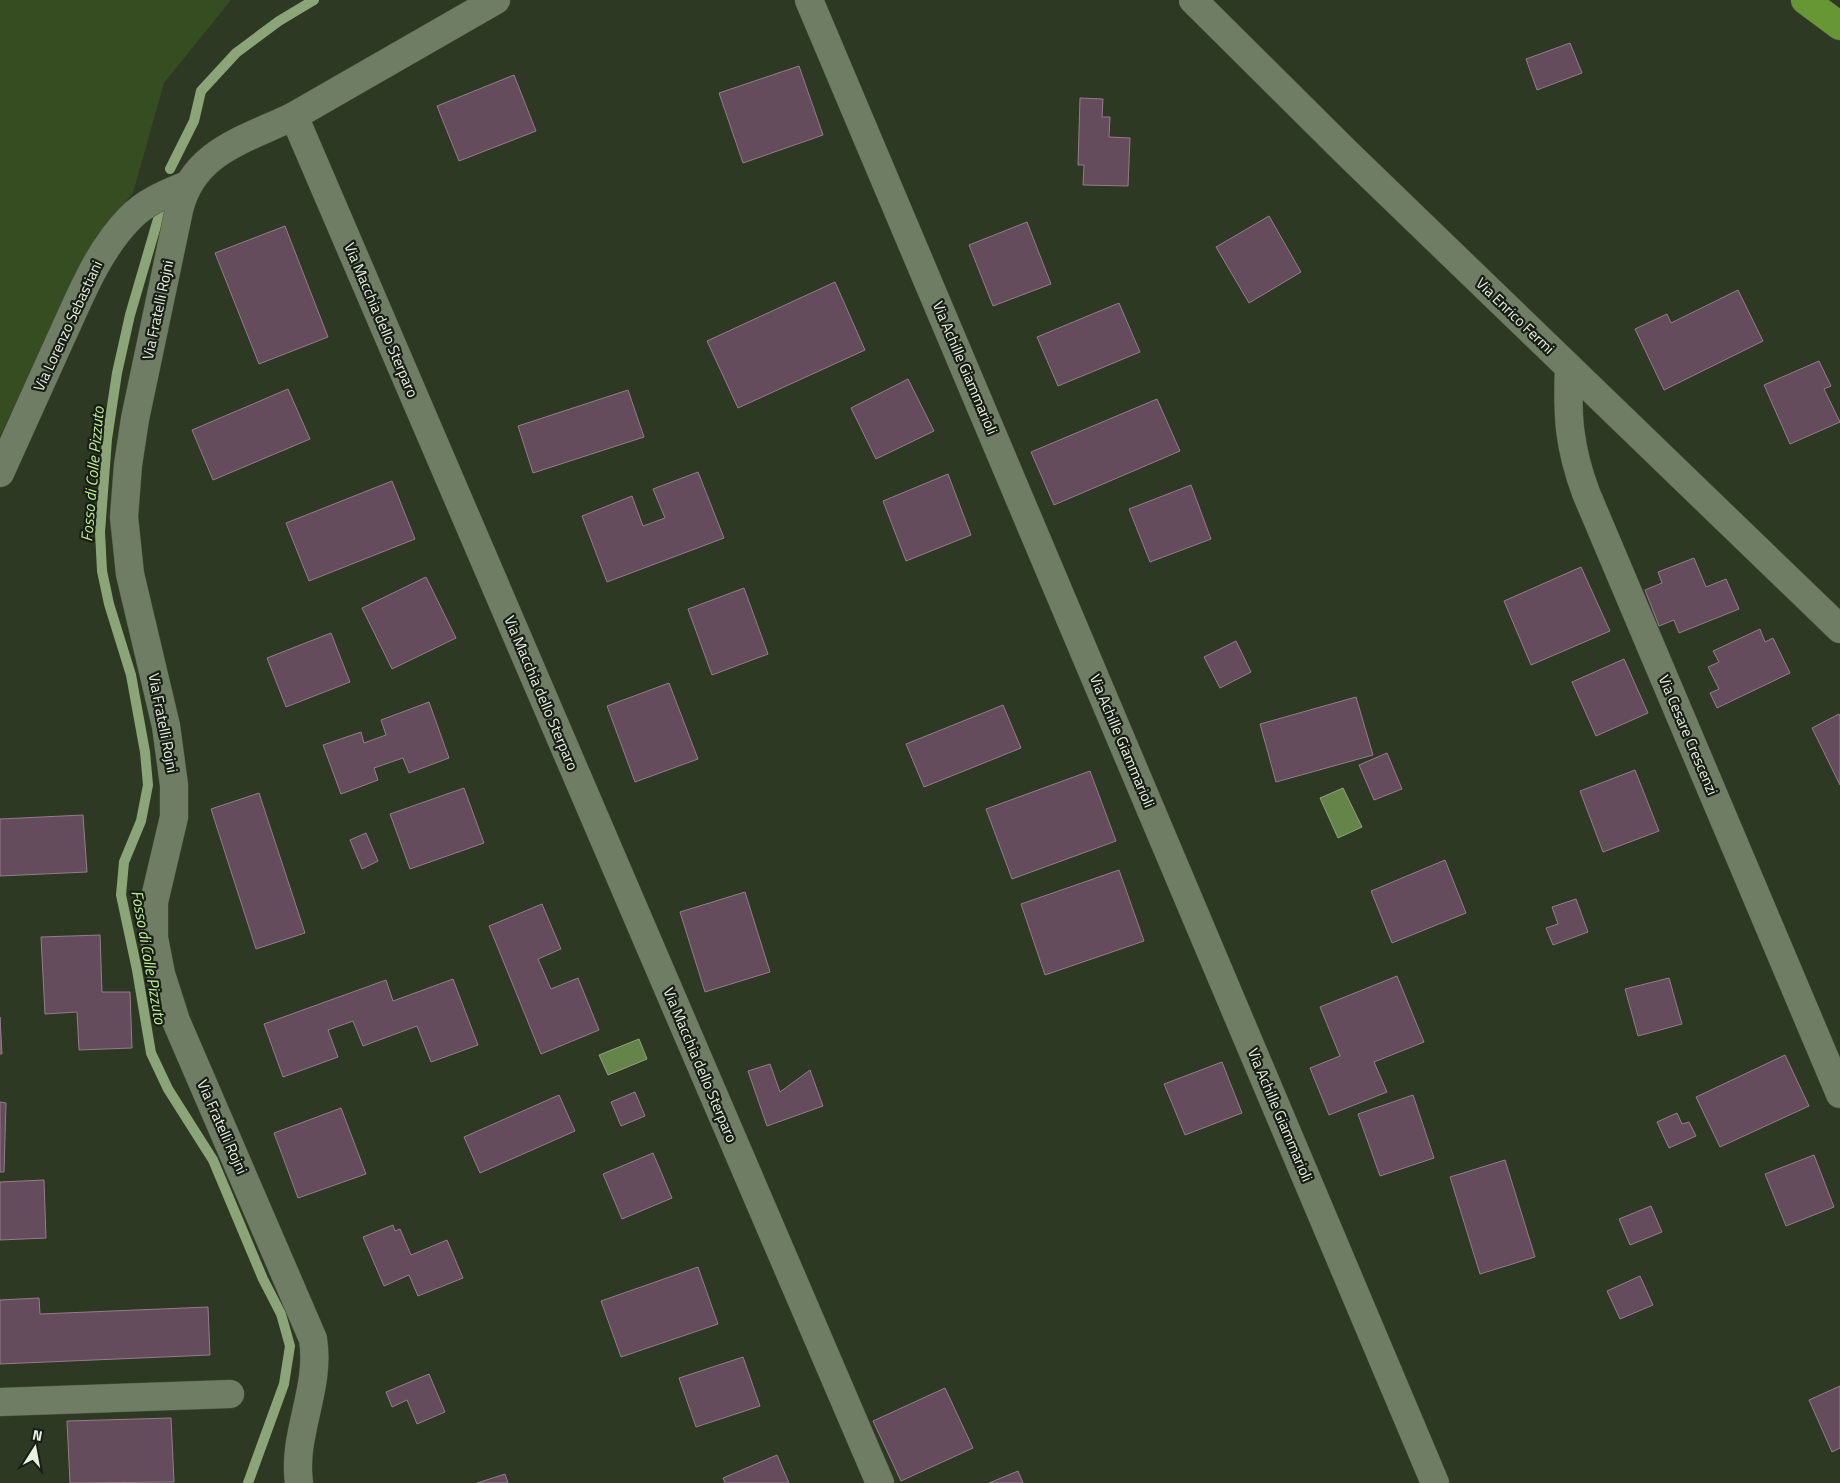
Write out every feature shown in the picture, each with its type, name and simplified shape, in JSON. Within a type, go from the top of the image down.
[{"type":"highway","points":[[1805,0],[1840,26]]},
{"type":"street","points":[[294,116],[496,0]]},
{"type":"street","name":"Via Achille Giammarioli","points":[[809,0],[1436,1483]]},
{"type":"street","name":"Via Enrico Fermi","points":[[1193,0],[1348,154],[1840,628]]},
{"type":"street","name":"Via Fratelli Rojni","points":[[294,116],[213,157],[198,169],[187,185],[135,419],[128,465],[124,517],[130,574],[166,726],[174,785],[174,817],[155,896],[153,926],[161,974],[176,1021],[313,1339],[314,1378],[298,1448],[299,1483]]},
{"type":"street","name":"Via Macchia dello Sterparo","points":[[294,116],[880,1483]]},
{"type":"street","name":"Via Lorenzo Sebastiani","points":[[0,472],[84,288],[109,244],[139,210],[151,201],[187,185]]},
{"type":"street","name":"Via Cesare Crescenzi","points":[[1569,368],[1569,432],[1575,461],[1586,493],[1840,1094]]},
{"type":"street","points":[[0,1402],[230,1394]]},
{"type":"shaded area","points":[[0,0],[231,0],[164,83],[133,193],[98,234],[0,436]]},
{"type":"shaded area","points":[[1343,788],[1362,827],[1338,838],[1320,798]]},
{"type":"shaded area","points":[[639,1039],[647,1059],[608,1075],[599,1055]]},
{"type":"building","points":[[1570,43],[1582,73],[1537,90],[1526,59]]},
{"type":"building","points":[[799,66],[823,135],[743,163],[719,93]]},
{"type":"building","points":[[514,75],[536,131],[459,161],[437,106]]},
{"type":"building","points":[[1080,98],[1103,99],[1102,117],[1110,117],[1109,137],[1130,138],[1128,186],[1083,185],[1084,165],[1078,165]]},
{"type":"building","points":[[1269,216],[1301,272],[1249,303],[1216,247]]},
{"type":"building","points":[[1027,222],[1051,284],[993,306],[969,245]]},
{"type":"building","points":[[285,226],[328,337],[259,364],[215,253]]},
{"type":"building","points":[[835,282],[865,350],[738,408],[707,341]]},
{"type":"building","points":[[1738,290],[1763,341],[1664,390],[1635,329],[1667,314],[1671,323]]},
{"type":"building","points":[[1119,303],[1140,352],[1058,386],[1037,337]]},
{"type":"building","points":[[1819,361],[1831,386],[1824,389],[1840,422],[1790,444],[1764,385]]},
{"type":"building","points":[[908,379],[934,431],[876,459],[851,408]]},
{"type":"building","points":[[288,389],[310,439],[213,480],[192,430]]},
{"type":"building","points":[[628,390],[644,437],[533,473],[518,426]]},
{"type":"building","points":[[1157,399],[1180,451],[1054,505],[1031,452]]},
{"type":"building","points":[[698,472],[724,538],[607,582],[582,516],[632,496],[643,526],[665,518],[653,489]]},
{"type":"building","points":[[948,474],[971,535],[906,561],[883,501]]},
{"type":"building","points":[[392,481],[415,539],[309,581],[286,523]]},
{"type":"building","points":[[1191,485],[1211,539],[1150,562],[1129,509]]},
{"type":"building","points":[[1694,558],[1706,587],[1726,579],[1739,609],[1679,633],[1674,620],[1659,626],[1645,590],[1662,583],[1658,572]]},
{"type":"building","points":[[1581,567],[1610,631],[1531,665],[1504,601]]},
{"type":"building","points":[[426,577],[456,638],[392,669],[362,608]]},
{"type":"building","points":[[744,588],[768,654],[712,675],[688,609]]},
{"type":"building","points":[[1760,629],[1765,642],[1773,638],[1790,673],[1717,708],[1710,693],[1719,689],[1708,667],[1719,662],[1713,651]]},
{"type":"building","points":[[331,633],[350,682],[286,707],[267,658]]},
{"type":"building","points":[[1236,641],[1251,672],[1220,688],[1204,657]]},
{"type":"building","points":[[1624,659],[1648,713],[1596,736],[1572,682]]},
{"type":"building","points":[[669,683],[698,759],[635,782],[607,706]]},
{"type":"building","points":[[1356,697],[1373,755],[1276,782],[1260,724]]},
{"type":"building","points":[[429,702],[449,758],[409,773],[403,758],[374,768],[378,780],[341,794],[323,745],[361,732],[364,743],[386,735],[381,720]]},
{"type":"building","points":[[1003,705],[1021,748],[924,787],[906,744]]},
{"type":"building","points":[[1839,714],[1840,717],[1840,785],[1812,728]]},
{"type":"building","points":[[1387,753],[1402,789],[1374,800],[1359,765]]},
{"type":"building","points":[[1635,770],[1659,831],[1603,852],[1580,791]]},
{"type":"building","points":[[1090,771],[1116,841],[1012,879],[986,809]]},
{"type":"building","points":[[464,788],[484,843],[410,869],[390,814]]},
{"type":"building","points":[[259,793],[305,933],[256,949],[211,809]]},
{"type":"building","points":[[83,815],[87,872],[0,876],[0,819]]},
{"type":"building","points":[[366,833],[378,861],[362,869],[350,840]]},
{"type":"building","points":[[1445,860],[1466,913],[1392,943],[1371,891]]},
{"type":"building","points":[[1119,870],[1144,941],[1045,975],[1021,904]]},
{"type":"building","points":[[745,892],[770,972],[705,992],[680,912]]},
{"type":"building","points":[[1576,899],[1588,932],[1553,945],[1546,928],[1558,924],[1552,907]]},
{"type":"building","points":[[542,904],[561,949],[538,959],[551,989],[578,978],[599,1030],[541,1054],[489,926]]},
{"type":"building","points":[[100,935],[102,992],[130,992],[132,1048],[79,1050],[77,1012],[45,1014],[41,937]]},
{"type":"building","points":[[1397,976],[1424,1042],[1374,1062],[1387,1092],[1329,1115],[1310,1068],[1340,1056],[1320,1007]]},
{"type":"building","points":[[1669,978],[1682,1024],[1638,1036],[1625,989]]},
{"type":"building","points":[[453,979],[478,1045],[431,1062],[417,1026],[363,1046],[353,1021],[328,1030],[338,1057],[283,1077],[264,1024],[386,980],[393,1001]]},
{"type":"building","points":[[0,1017],[2,1054],[0,1054]]},
{"type":"building","points":[[1785,1055],[1809,1106],[1720,1147],[1696,1097]]},
{"type":"building","points":[[1222,1062],[1242,1113],[1185,1135],[1164,1084]]},
{"type":"building","points":[[770,1064],[780,1092],[810,1070],[823,1106],[767,1126],[748,1071]]},
{"type":"building","points":[[635,1092],[645,1116],[621,1126],[611,1102]]},
{"type":"building","points":[[559,1095],[575,1131],[480,1173],[464,1137]]},
{"type":"building","points":[[1413,1095],[1434,1158],[1380,1176],[1358,1114]]},
{"type":"building","points":[[0,1102],[6,1103],[4,1172],[0,1172]]},
{"type":"building","points":[[341,1108],[366,1174],[298,1198],[274,1133]]},
{"type":"building","points":[[1677,1113],[1682,1124],[1689,1122],[1696,1136],[1669,1148],[1657,1122]]},
{"type":"building","points":[[653,1153],[672,1198],[622,1219],[603,1174]]},
{"type":"building","points":[[1814,1155],[1834,1207],[1786,1226],[1765,1174]]},
{"type":"building","points":[[1505,1160],[1535,1257],[1480,1274],[1450,1177]]},
{"type":"building","points":[[44,1180],[46,1238],[0,1240],[0,1182]]},
{"type":"building","points":[[1651,1206],[1662,1232],[1630,1245],[1619,1219]]},
{"type":"building","points":[[393,1225],[395,1231],[400,1229],[411,1255],[447,1240],[463,1278],[418,1296],[409,1275],[384,1286],[363,1237]]},
{"type":"building","points":[[698,1267],[718,1324],[621,1357],[601,1301]]},
{"type":"building","points":[[1640,1276],[1653,1305],[1620,1319],[1607,1291]]},
{"type":"building","points":[[39,1298],[40,1314],[208,1307],[210,1355],[0,1364],[0,1300]]},
{"type":"building","points":[[743,1357],[760,1406],[696,1427],[679,1378]]},
{"type":"building","points":[[429,1374],[445,1412],[417,1424],[407,1400],[392,1407],[386,1392]]},
{"type":"building","points":[[1840,1386],[1840,1448],[1832,1452],[1809,1400]]},
{"type":"building","points":[[945,1388],[973,1448],[901,1481],[873,1421]]},
{"type":"building","points":[[171,1418],[174,1482],[70,1483],[67,1421]]},
{"type":"building","points":[[777,1455],[789,1483],[725,1483],[723,1478]]},
{"type":"building","points":[[1018,1471],[1023,1483],[989,1483]]},
{"type":"building","points":[[505,1474],[508,1483],[477,1483]]},
{"type":"waterway","name":"Fosso di Colle Pizzuto","points":[[170,169],[194,121],[201,91],[236,53],[279,21],[314,0]]},
{"type":"waterway","name":"Fosso di Colle Pizzuto","points":[[163,202],[130,315],[117,373],[107,439],[100,532],[102,571],[109,604],[131,675],[145,752],[148,785],[141,821],[124,862],[121,895],[137,970],[151,1053],[168,1089],[213,1160],[263,1279],[281,1314],[290,1346],[284,1384],[248,1483]]}]
